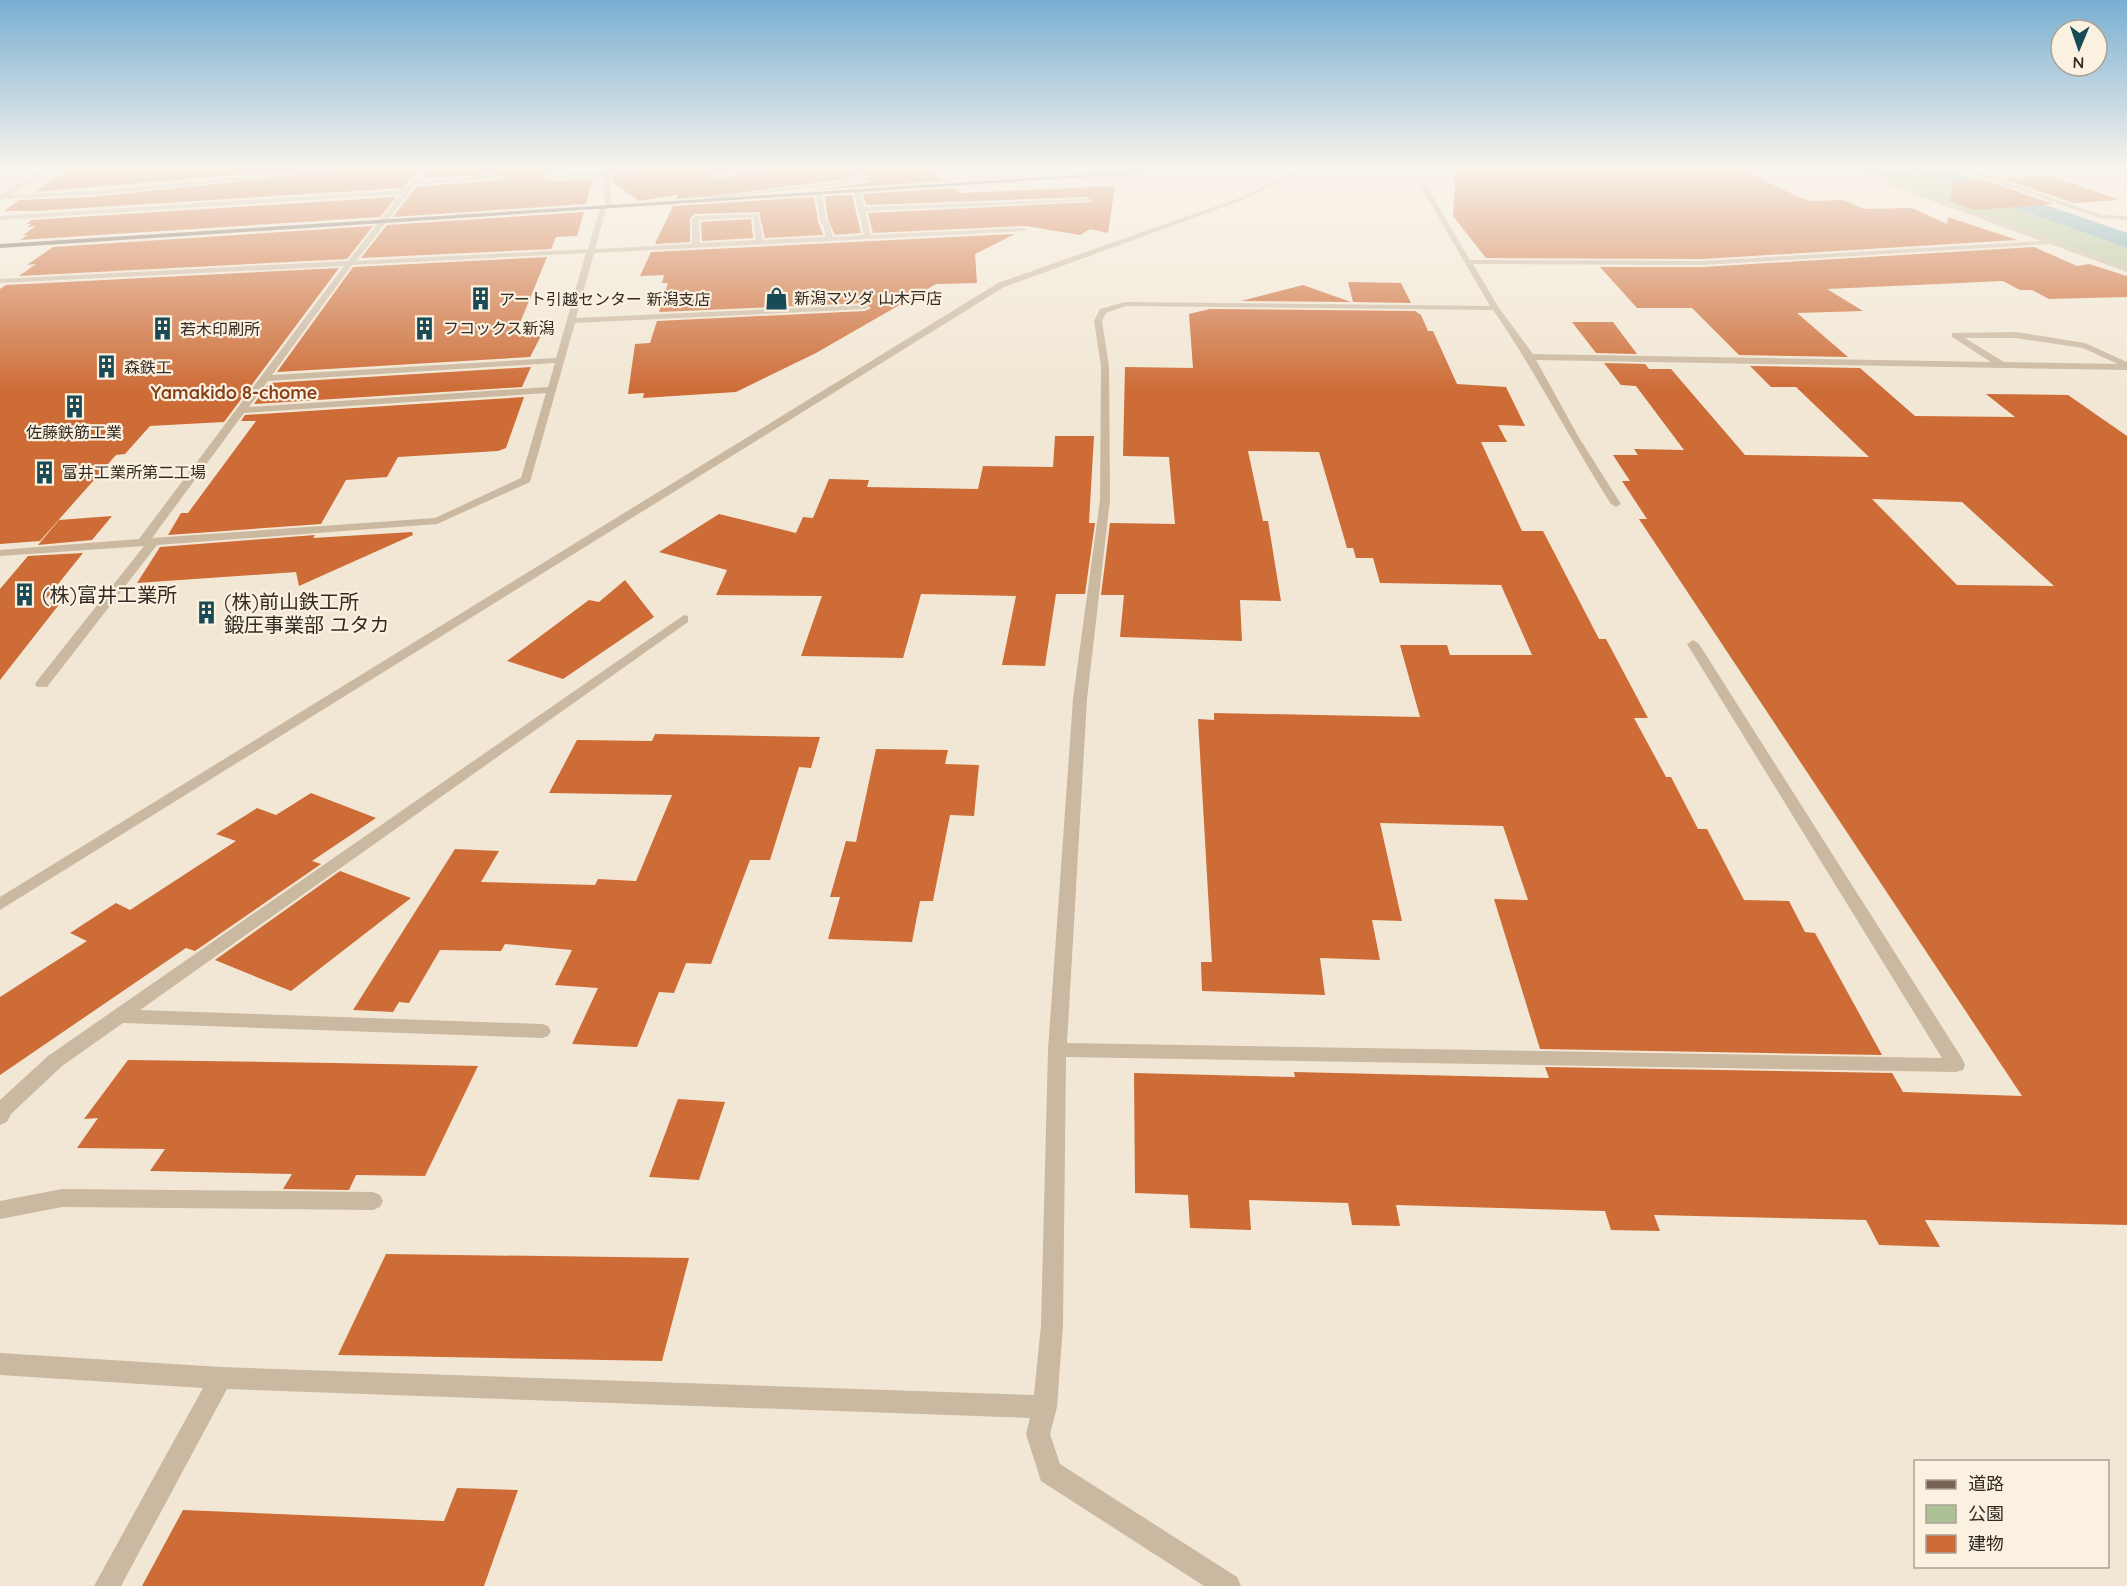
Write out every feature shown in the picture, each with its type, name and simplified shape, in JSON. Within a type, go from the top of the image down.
[{"type":"main road","points":[[0,246],[64,242]]},
{"type":"street","points":[[42,684],[149,541],[241,410],[367,242]]},
{"type":"street","points":[[0,553],[437,521],[526,480],[593,242]]},
{"type":"street","points":[[0,281],[760,242]]},
{"type":"street","points":[[0,904],[1001,285],[1121,242]]},
{"type":"street","points":[[1456,242],[1496,308],[1530,357],[1573,436],[1616,504]]},
{"type":"street","points":[[1467,262],[1703,263],[2048,243],[2127,270]]},
{"type":"street","points":[[1228,1586],[1050,1472],[1038,1434],[1045,1407],[1052,1325],[1057,1050],[1080,699],[1105,500],[1105,366],[1098,321],[1103,310],[1125,304],[1496,308]]},
{"type":"street","points":[[570,321],[864,307]]},
{"type":"street","points":[[2002,365],[1955,335],[2016,335],[2085,346],[2127,366]]},
{"type":"street","points":[[1530,357],[2127,366]]},
{"type":"street","points":[[266,378],[559,360]]},
{"type":"street","points":[[241,410],[551,390]]},
{"type":"street","points":[[0,1117],[2,1110],[55,1061],[684,619]]},
{"type":"street","points":[[1057,1050],[1956,1065],[1693,644]]},
{"type":"street","points":[[119,1016],[542,1031]]},
{"type":"street","points":[[0,1209],[62,1198],[373,1201]]},
{"type":"street","points":[[0,1364],[221,1378],[1045,1407]]},
{"type":"street","points":[[107,1586],[221,1378]]},
{"type":"green space","points":[[2053,242],[2110,242],[2127,248],[2127,267]]},
{"type":"water","points":[[2110,242],[2127,242],[2127,248]]},
{"type":"building","points":[[129,242],[360,242],[347,259],[19,276],[36,264],[27,265],[53,247]]},
{"type":"building","points":[[374,242],[554,242],[551,249],[361,258]]},
{"type":"building","points":[[656,242],[690,242],[655,244]]},
{"type":"building","points":[[853,242],[999,242],[975,254],[977,283],[936,284],[816,353],[736,392],[643,398],[644,393],[628,394],[635,344],[650,343],[657,321],[865,311],[871,308],[865,303],[659,312],[668,283],[662,283],[664,275],[640,276],[651,252]]},
{"type":"building","points":[[1473,242],[1984,242],[1703,259],[1486,258]]},
{"type":"building","points":[[2034,247],[2077,266],[2089,264],[2127,276],[2127,297],[2049,299],[2032,290],[2020,290],[2003,281],[1827,289],[1863,311],[1797,313],[1848,357],[1739,355],[1692,308],[1637,308],[1600,267],[1703,267]]},
{"type":"building","points":[[547,257],[515,335],[542,334],[530,357],[277,372],[353,267]]},
{"type":"building","points":[[339,268],[224,422],[150,426],[125,454],[116,455],[40,541],[0,544],[0,289],[6,285]]},
{"type":"building","points":[[1348,282],[1401,283],[1411,303],[1353,302]]},
{"type":"building","points":[[1303,285],[1351,302],[1241,301]]},
{"type":"building","points":[[1210,309],[1415,311],[1421,315],[1428,331],[1433,331],[1457,384],[1506,387],[1525,426],[1498,425],[1507,442],[1481,442],[1522,531],[1543,531],[1599,639],[1606,639],[1648,718],[1634,718],[1666,777],[1671,777],[1698,829],[1707,829],[1744,900],[1789,901],[1805,932],[1815,933],[1882,1055],[1540,1049],[1494,899],[1528,900],[1503,826],[1380,823],[1402,921],[1372,920],[1380,960],[1320,958],[1325,995],[1202,991],[1201,962],[1212,962],[1198,719],[1214,720],[1214,713],[1420,717],[1400,645],[1447,645],[1450,655],[1532,655],[1501,585],[1380,583],[1373,558],[1356,558],[1353,548],[1347,548],[1319,452],[1248,451],[1263,521],[1268,521],[1281,601],[1240,600],[1242,641],[1120,637],[1124,595],[1101,595],[1110,523],[1175,524],[1169,457],[1123,456],[1125,367],[1193,368],[1189,314]]},
{"type":"building","points":[[1572,322],[1613,322],[1637,354],[1596,353]]},
{"type":"building","points":[[1604,363],[1645,364],[1649,369],[1671,369],[1745,455],[1869,457],[1796,387],[1771,387],[1750,366],[1860,368],[1915,416],[2015,417],[1986,394],[2068,395],[2127,436],[2127,1225],[1925,1220],[1940,1247],[1879,1245],[1866,1220],[1654,1215],[1660,1231],[1611,1230],[1605,1211],[1396,1205],[1400,1226],[1352,1225],[1348,1203],[1249,1200],[1251,1230],[1190,1228],[1188,1195],[1135,1193],[1134,1073],[1295,1077],[1294,1072],[1549,1078],[1545,1067],[1892,1073],[1903,1092],[2022,1096],[1639,519],[1647,519],[1622,481],[1630,481],[1613,455],[1638,455],[1634,449],[1684,450],[1636,386],[1621,385]],"holes":[[[1872,499],[1962,502],[2054,586],[1957,585]]]},
{"type":"building","points":[[531,367],[522,387],[254,404],[269,383]]},
{"type":"building","points":[[524,397],[506,448],[498,451],[398,457],[387,477],[346,480],[321,524],[168,535],[181,513],[188,513],[256,421],[241,421],[245,415]]},
{"type":"building","points":[[1055,436],[1094,436],[1089,523],[1095,523],[1085,594],[1056,594],[1045,666],[1002,665],[1016,596],[921,594],[903,658],[801,656],[822,596],[716,595],[727,570],[659,552],[719,514],[796,533],[803,517],[813,518],[829,479],[869,480],[867,487],[978,489],[983,466],[1053,467]]},
{"type":"building","points":[[112,516],[92,540],[38,545],[59,520]]},
{"type":"building","name":"(株)前山鉄工所 鍛圧事業部 ユタカ","points":[[412,532],[413,535],[299,586],[296,572],[137,583],[160,547],[315,535],[313,538]]},
{"type":"building","points":[[83,553],[42,604],[61,602],[0,680],[0,589],[28,556]]},
{"type":"building","points":[[625,580],[654,617],[563,679],[507,661],[589,600],[599,602]]},
{"type":"building","points":[[655,734],[820,737],[811,768],[799,767],[770,860],[750,860],[711,964],[686,963],[674,993],[659,992],[637,1047],[572,1044],[598,988],[555,985],[572,950],[505,944],[501,951],[440,950],[409,1003],[399,1002],[393,1012],[353,1010],[455,849],[499,851],[481,882],[595,885],[598,879],[636,881],[672,795],[549,793],[577,740],[652,741]]},
{"type":"building","points":[[876,749],[948,750],[945,764],[979,765],[974,816],[950,815],[933,901],[920,901],[912,942],[828,939],[840,897],[830,897],[846,841],[856,842]]},
{"type":"building","points":[[311,793],[376,818],[312,861],[321,864],[195,951],[186,948],[0,1075],[0,997],[87,941],[70,933],[116,903],[130,910],[236,841],[216,834],[257,808],[276,815]]},
{"type":"building","points":[[340,871],[411,898],[291,991],[215,960]]},
{"type":"building","points":[[128,1060],[478,1066],[425,1176],[356,1175],[349,1190],[283,1189],[292,1174],[150,1171],[165,1149],[77,1148],[98,1118],[84,1119]]},
{"type":"building","points":[[678,1099],[725,1102],[699,1180],[649,1177]]},
{"type":"building","points":[[386,1254],[689,1258],[662,1361],[338,1355]]},
{"type":"building","points":[[457,1488],[518,1490],[484,1586],[142,1586],[183,1510],[444,1521]]},
{"type":"place","name":"新潟マツダ 山木戸店","points":[[776,298]]},
{"type":"place","name":"アート引越センター 新潟支店","points":[[481,299]]},
{"type":"place","name":"フコックス新潟","points":[[425,328]]},
{"type":"place","name":"若木印刷所","points":[[162,329]]},
{"type":"place","name":"森鉄工","points":[[106,367]]},
{"type":"place","name":"佐藤鉄筋工業","points":[[74,407]]},
{"type":"place","name":"富井工業所第二工場","points":[[44,472]]},
{"type":"place","name":"(株)富井工業所","points":[[24,595]]},
{"type":"place","name":"(株)前山鉄工所 鍛圧事業部 ユタカ","points":[[206,613]]},
{"type":"district","name":"Yamakido 8-chome","points":[[234,393]]}]
